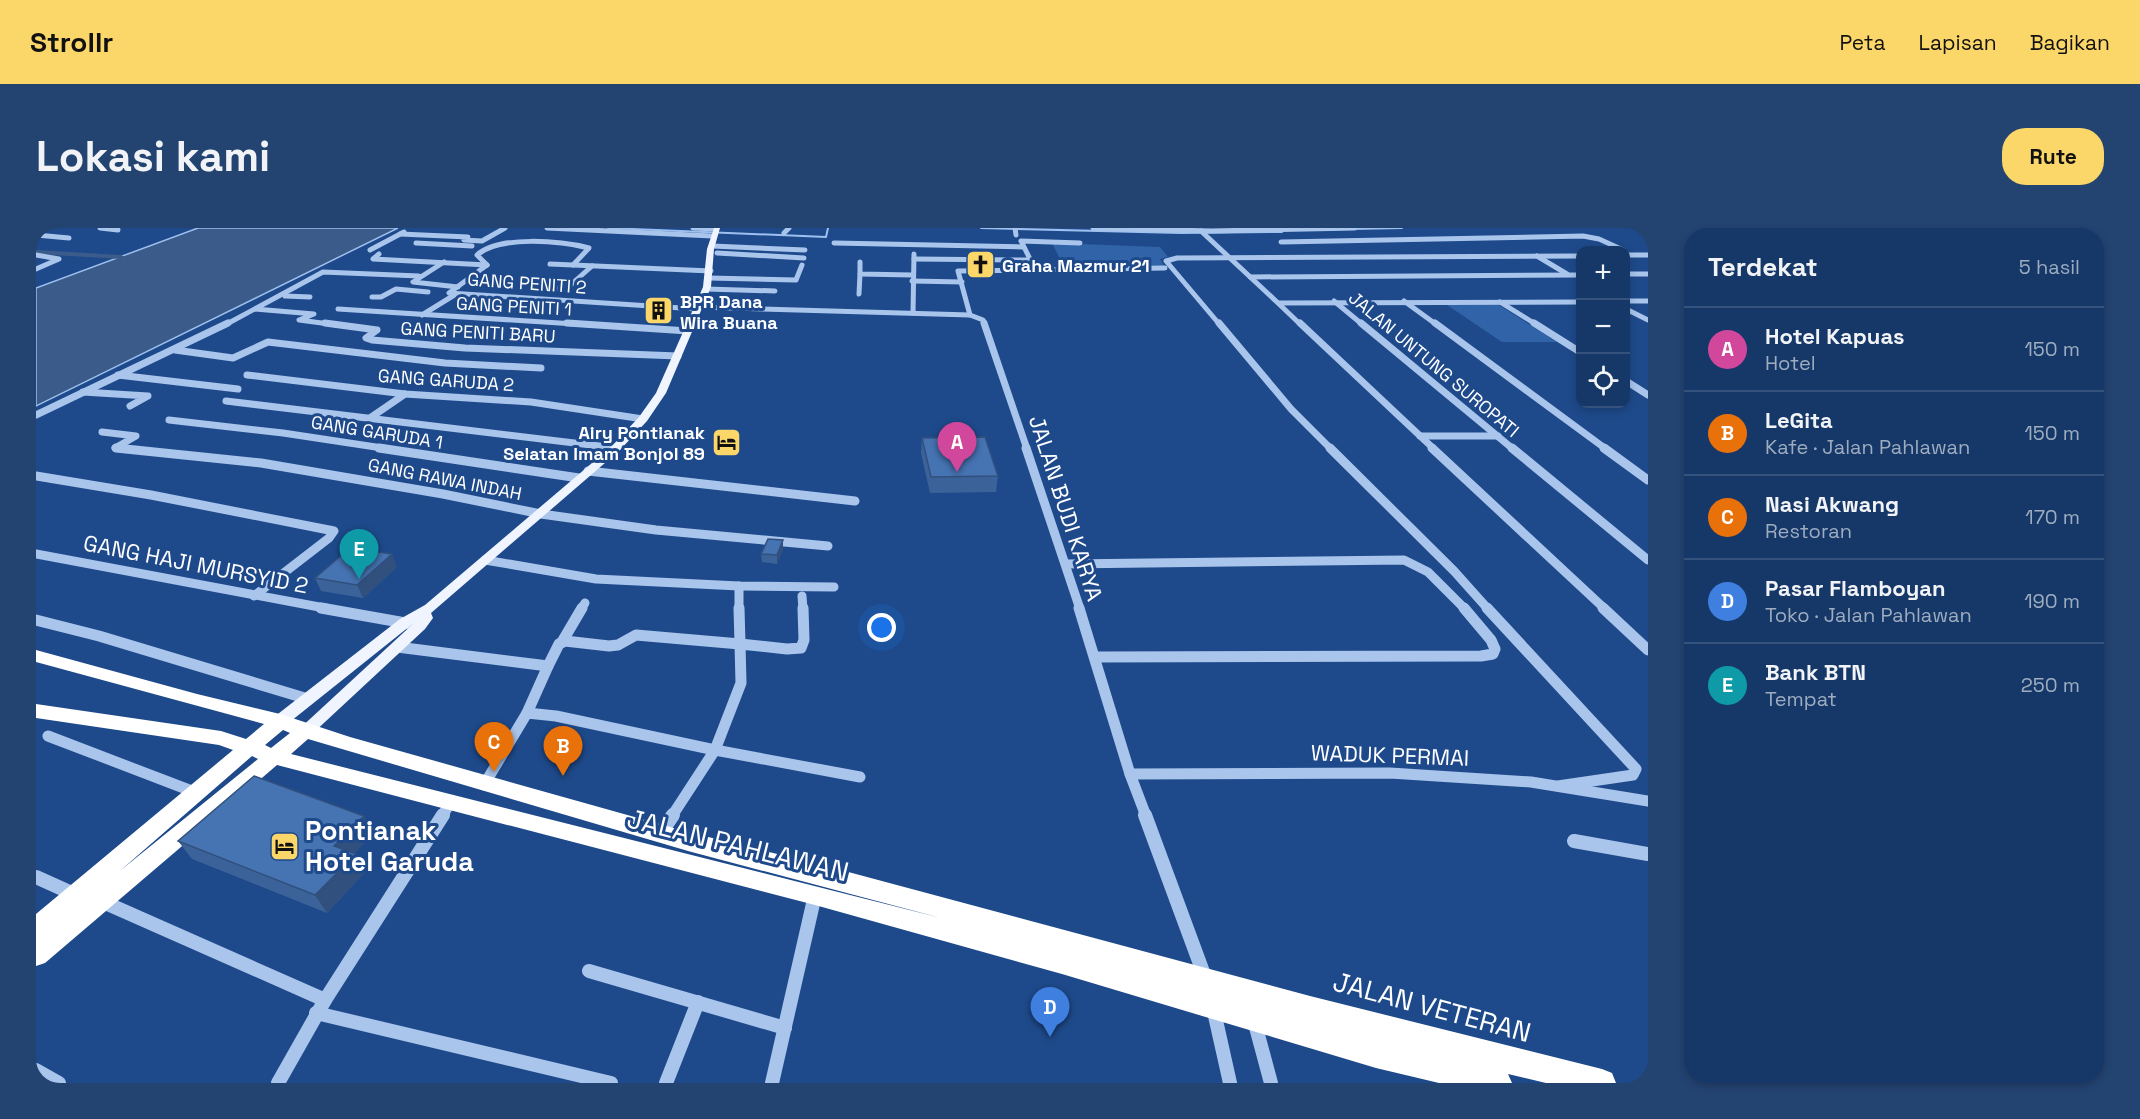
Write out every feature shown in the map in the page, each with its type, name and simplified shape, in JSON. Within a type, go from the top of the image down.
[{"type":"highway","name":"JALAN PAHLAWAN","points":[[36,656],[280,722],[484,785],[660,834],[1245,989]]},
{"type":"highway","name":"JALAN PAHLAWAN","points":[[36,711],[220,738],[274,757],[815,895],[1062,962],[1254,1020]]},
{"type":"highway","points":[[36,929],[280,722]]},
{"type":"highway","points":[[36,955],[305,731]]},
{"type":"highway","name":"JALAN VETERAN","points":[[1245,989],[1459,1048],[1602,1083]]},
{"type":"highway","points":[[1254,1020],[1376,1054],[1490,1082]]},
{"type":"main road","points":[[280,722],[416,620],[541,514],[583,474],[616,448],[643,419],[661,393],[706,289],[714,237]]},
{"type":"main road","points":[[305,731],[397,647],[416,620]]},
{"type":"street","points":[[100,228],[118,230]]},
{"type":"street","points":[[370,250],[412,228]]},
{"type":"street","points":[[400,234],[468,237],[464,240],[482,241],[505,228]]},
{"type":"street","points":[[547,228],[714,237],[805,250]]},
{"type":"street","points":[[550,264],[796,280],[803,262],[714,237],[693,228]]},
{"type":"street","points":[[784,233],[789,228]]},
{"type":"street","points":[[1093,228],[1169,229],[1203,233],[1246,229],[1353,228]]},
{"type":"street","points":[[1575,228],[1613,246]]},
{"type":"street","points":[[1203,233],[1648,650]]},
{"type":"street","points":[[36,235],[69,238]]},
{"type":"street","points":[[1298,258],[1281,242],[1514,236],[1596,238]]},
{"type":"street","points":[[914,259],[1029,260],[1020,242],[1080,243]]},
{"type":"street","points":[[416,243],[488,247]]},
{"type":"street","points":[[834,243],[1024,247]]},
{"type":"street","name":"GANG PENITI 2","points":[[454,291],[487,265],[477,256],[488,247],[520,244],[590,248],[573,265]]},
{"type":"street","points":[[913,313],[914,245]]},
{"type":"street","points":[[379,254],[373,259],[487,265]]},
{"type":"street","points":[[1630,254],[1648,255]]},
{"type":"street","points":[[36,255],[58,259],[36,269]]},
{"type":"street","points":[[460,263],[477,256]]},
{"type":"street","points":[[1536,256],[1576,279]]},
{"type":"street","points":[[1558,786],[1633,775],[1636,769],[1454,571],[1291,409],[1166,261],[1177,258],[1576,256]]},
{"type":"street","points":[[444,262],[413,282],[454,291]]},
{"type":"street","points":[[859,294],[860,262]]},
{"type":"street","points":[[555,300],[592,266]]},
{"type":"street","points":[[697,308],[970,315],[958,271],[1165,268]]},
{"type":"street","points":[[36,415],[174,350],[282,296],[323,272],[419,276]]},
{"type":"street","points":[[860,274],[962,282]]},
{"type":"street","points":[[1630,274],[1648,274]]},
{"type":"street","points":[[1250,277],[1576,275]]},
{"type":"street","points":[[543,287],[566,289]]},
{"type":"street","points":[[372,297],[381,297],[398,289],[454,291]]},
{"type":"street","points":[[706,289],[775,291]]},
{"type":"street","points":[[422,315],[454,291]]},
{"type":"street","name":"GANG PENITI 2","points":[[454,291],[555,300],[697,308]]},
{"type":"street","points":[[282,296],[310,297]]},
{"type":"street","points":[[1278,303],[1334,301]]},
{"type":"street","name":"JALAN UNTUNG SUROPATI","points":[[1334,301],[1576,302]]},
{"type":"street","name":"JALAN UNTUNG SUROPATI","points":[[1334,301],[1648,560]]},
{"type":"street","points":[[1404,301],[1648,480]]},
{"type":"street","points":[[1630,301],[1648,301]]},
{"type":"street","points":[[1500,302],[1576,349]]},
{"type":"street","points":[[255,309],[296,312],[306,307],[314,307]]},
{"type":"street","name":"GANG PENITI 1","points":[[338,309],[688,331]]},
{"type":"street","points":[[1630,311],[1648,321]]},
{"type":"street","name":"GANG PENITI BARU","points":[[296,312],[314,314],[299,320],[303,321],[377,330],[366,338],[372,340],[465,348],[678,356]]},
{"type":"street","name":"JALAN BUDI KARYA","points":[[970,315],[984,322],[1066,564],[1130,774],[1206,979],[1230,1083]]},
{"type":"street","points":[[174,350],[233,358],[268,342],[445,363],[541,368]]},
{"type":"street","points":[[445,363],[465,348]]},
{"type":"street","points":[[118,375],[238,388]]},
{"type":"street","name":"GANG GARUDA 2","points":[[247,375],[405,394],[531,402],[643,419]]},
{"type":"street","points":[[1630,384],[1648,395]]},
{"type":"street","points":[[83,392],[148,396],[130,406]]},
{"type":"street","points":[[370,418],[405,394]]},
{"type":"street","points":[[226,401],[616,448]]},
{"type":"street","name":"GANG GARUDA 1","points":[[169,420],[284,433],[583,474],[855,501]]},
{"type":"street","name":"GANG RAWA INDAH","points":[[102,432],[136,436],[115,448],[261,463],[541,514],[656,530],[828,546]]},
{"type":"street","points":[[1420,436],[1498,436]]},
{"type":"street","points":[[36,476],[151,495],[334,531],[329,538],[254,596]]},
{"type":"street","name":"GANG HAJI MURSYID 2","points":[[36,554],[254,596],[416,620]]},
{"type":"street","points":[[485,560],[588,578],[739,586],[834,587]]},
{"type":"street","points":[[1066,564],[1404,560],[1417,563],[1430,572],[1491,640],[1496,649],[1493,654],[1481,656],[1095,657]]},
{"type":"street","points":[[660,834],[715,750],[741,683],[739,586]]},
{"type":"street","points":[[562,642],[609,646],[618,645],[636,635],[787,649],[801,648],[804,640],[802,596]]},
{"type":"street","points":[[484,785],[585,603]]},
{"type":"street","points":[[36,620],[99,636],[308,699]]},
{"type":"street","points":[[397,647],[548,666]]},
{"type":"street","points":[[526,713],[556,716],[715,750],[860,777]]},
{"type":"street","points":[[48,736],[197,793]]},
{"type":"street","name":"WADUK PERMAI","points":[[1130,774],[1390,772],[1531,782],[1648,801]]},
{"type":"street","points":[[278,1083],[320,1006],[451,802]]},
{"type":"street","points":[[1574,841],[1648,854]]},
{"type":"street","points":[[36,877],[75,895]]},
{"type":"street","points":[[772,1083],[815,895]]},
{"type":"street","points":[[101,901],[320,1006],[611,1083]]},
{"type":"street","points":[[589,970],[784,1028]]},
{"type":"street","points":[[1245,989],[1271,1083]]},
{"type":"street","points":[[666,1083],[699,1002]]},
{"type":"street","points":[[36,1070],[59,1083]]},
{"type":"shaded area","points":[[198,228],[398,228],[36,406],[36,288]]},
{"type":"shaded area","points":[[1052,243],[1160,247],[1168,257],[1160,259],[1165,268],[1079,267],[1059,257]]},
{"type":"shaded area","points":[[1447,305],[1499,305],[1557,342],[1502,342]]},
{"type":"building","points":[[985,437],[998,476],[931,477],[922,438]]},
{"type":"building","points":[[768,539],[783,540],[777,555],[761,554]]},
{"type":"building","points":[[350,548],[392,554],[357,585],[315,578]]},
{"type":"building","name":"Pontianak Hotel Garuda","points":[[254,776],[364,816],[334,846],[356,854],[315,895],[178,841]]},
{"type":"waterway","points":[[608,228],[826,237],[828,228]]},
{"type":"waterway","points":[[981,228],[1181,233],[1282,232]]},
{"type":"waterway","points":[[1353,229],[1402,228]]},
{"type":"waterway","points":[[36,252],[121,257]]},
{"type":"place","name":"Graha Mazmur 21","points":[[981,265]]},
{"type":"place","name":"BPR Dana Wira Buana","points":[[659,311]]},
{"type":"place","name":"Airy Pontianak Selatan Imam Bonjol 89","points":[[726,442]]},
{"type":"place","name":"Hotel Kapuas","points":[[957,472]]},
{"type":"place","name":"Bank BTN","points":[[359,579]]},
{"type":"place","name":"Nasi Akwang","points":[[494,772]]},
{"type":"place","name":"LeGita","points":[[563,776]]},
{"type":"place","name":"Pontianak Hotel Garuda","points":[[284,846]]},
{"type":"place","name":"Pasar Flamboyan","points":[[1050,1037]]}]
